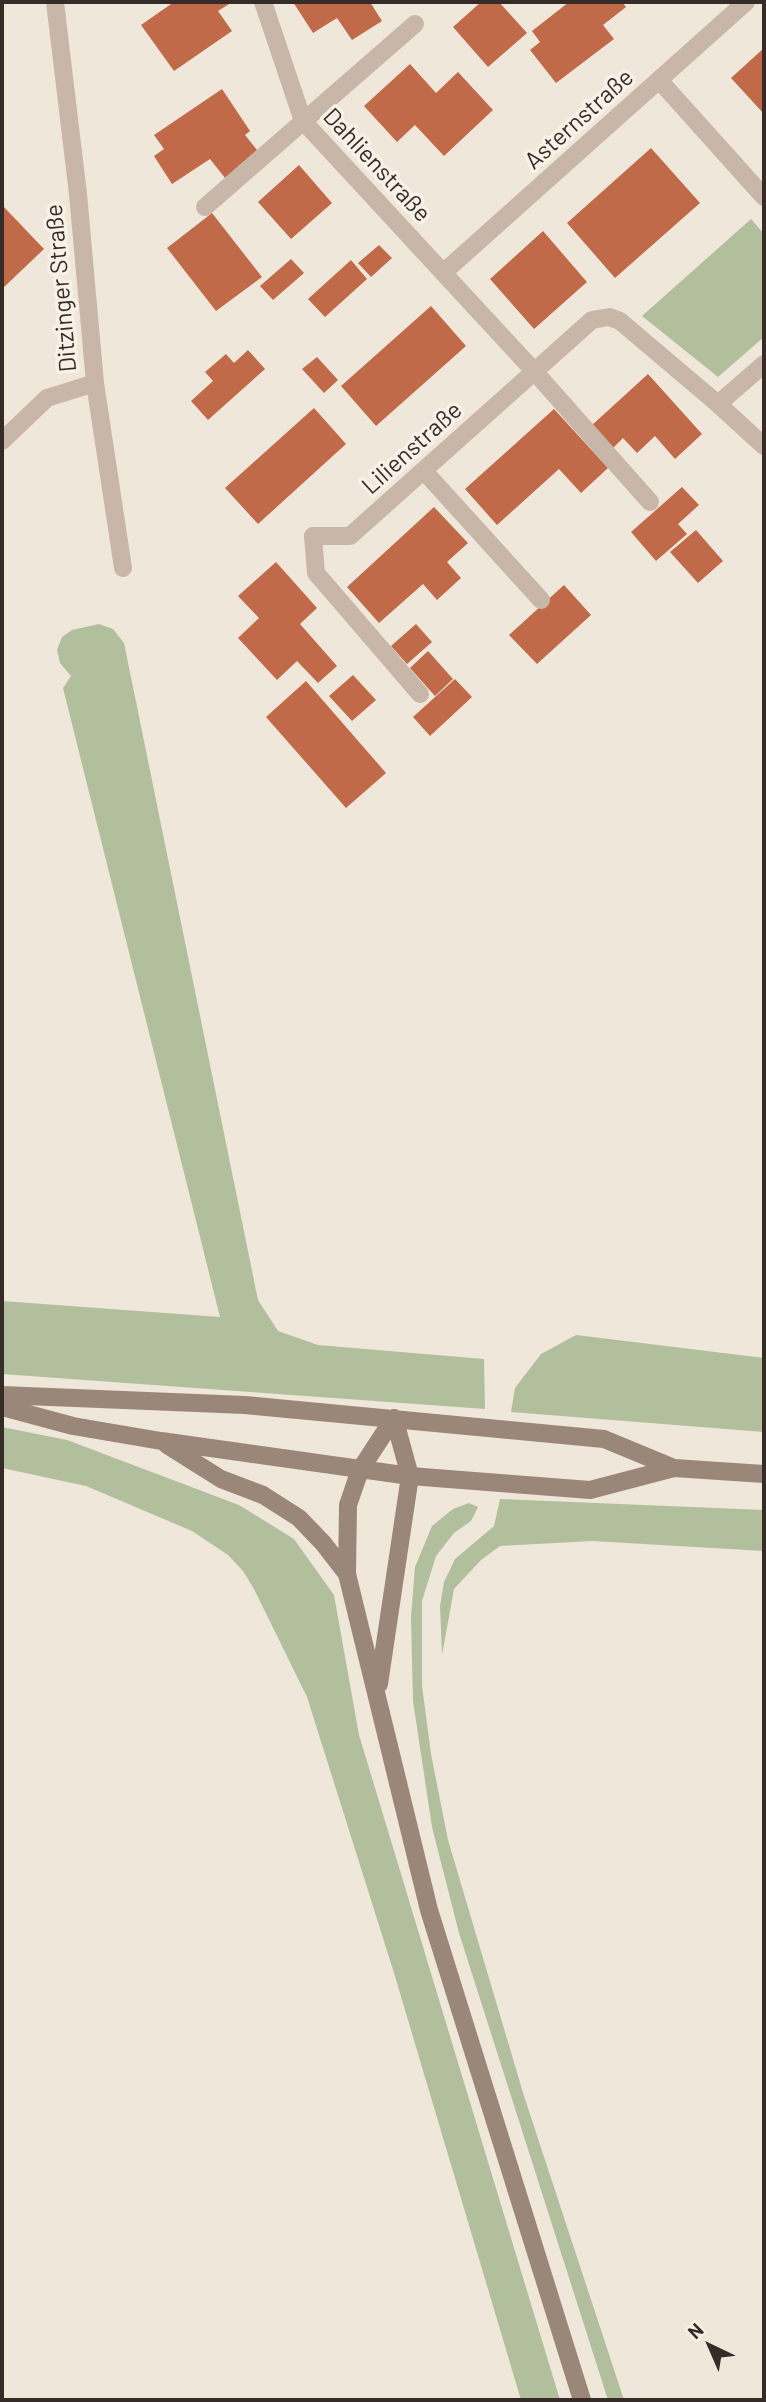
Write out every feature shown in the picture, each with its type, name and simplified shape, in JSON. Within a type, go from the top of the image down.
[{"type":"main road","points":[[2,1395],[245,1405],[604,1439],[674,1468]]},
{"type":"main road","points":[[2,1407],[73,1426],[161,1441],[410,1476],[590,1490],[674,1468],[764,1474]]},
{"type":"main road","points":[[394,1419],[360,1470],[348,1504],[347,1574],[429,1910],[582,2400]]},
{"type":"main road","points":[[377,1694],[410,1476],[394,1419]]},
{"type":"main road","points":[[161,1441],[221,1479],[263,1496],[299,1518],[347,1574]]},
{"type":"street","name":"Ditzinger Straße","points":[[55,2],[78,194],[95,383],[123,568]]},
{"type":"street","name":"Dahlienstraße","points":[[263,2],[303,121],[444,272]]},
{"type":"street","name":"Asternstraße","points":[[444,272],[746,2]]},
{"type":"street","points":[[205,208],[415,24]]},
{"type":"street","points":[[659,80],[764,197]]},
{"type":"street","points":[[444,272],[650,502]]},
{"type":"street","name":"Lilienstraße","points":[[420,694],[316,573],[313,536],[350,536],[592,320],[609,317],[620,321],[764,446]]},
{"type":"street","points":[[718,404],[764,364]]},
{"type":"street","points":[[2,442],[47,398],[95,383]]},
{"type":"street","points":[[424,471],[541,600]]},
{"type":"green space","points":[[751,219],[764,234],[764,337],[718,377],[642,316]]},
{"type":"green space","points":[[99,624],[113,629],[124,643],[258,1300],[278,1331],[318,1345],[484,1359],[485,1409],[2,1374],[2,1301],[220,1317],[63,688],[71,676],[60,663],[57,650],[62,637],[72,630]]},
{"type":"green space","points":[[576,1335],[764,1358],[764,1432],[511,1412],[515,1388],[541,1354]]},
{"type":"green space","points":[[2,1427],[67,1440],[239,1505],[294,1539],[334,1595],[359,1735],[560,2400],[521,2400],[394,1973],[307,1697],[254,1589],[243,1571],[228,1555],[192,1531],[86,1486],[2,1468]]},
{"type":"green space","points":[[500,1499],[764,1510],[764,1551],[592,1541],[500,1546],[481,1560],[454,1589],[442,1655],[440,1606],[444,1582],[455,1559],[494,1526]]},
{"type":"green space","points":[[469,1503],[478,1507],[471,1521],[454,1533],[436,1556],[422,1601],[422,1686],[431,1754],[448,1840],[524,2096],[624,2400],[608,2400],[459,1933],[432,1827],[413,1701],[411,1617],[415,1567],[432,1526],[453,1509]]},
{"type":"building","points":[[174,2],[227,2],[229,4],[218,11],[232,31],[174,71],[141,25]]},
{"type":"building","points":[[293,2],[370,2],[382,21],[352,40],[337,18],[313,33]]},
{"type":"building","points":[[481,2],[499,2],[527,33],[488,67],[453,27]]},
{"type":"building","points":[[569,2],[622,2],[626,7],[603,25],[614,39],[556,83],[530,50],[540,42],[532,31]]},
{"type":"building","points":[[764,48],[764,114],[731,78]]},
{"type":"building","points":[[410,64],[436,93],[458,72],[493,110],[444,156],[415,125],[397,142],[364,106]]},
{"type":"building","points":[[222,89],[250,131],[245,135],[257,150],[225,178],[210,159],[172,184],[154,156],[164,149],[154,135]]},
{"type":"building","points":[[651,148],[700,203],[615,278],[567,223]]},
{"type":"building","points":[[299,165],[332,203],[291,239],[258,202]]},
{"type":"building","points":[[2,205],[44,249],[2,289]]},
{"type":"building","points":[[212,213],[262,277],[216,311],[167,248]]},
{"type":"building","points":[[543,231],[587,282],[534,329],[490,279]]},
{"type":"building","points":[[379,245],[392,258],[371,277],[358,263]]},
{"type":"building","points":[[291,259],[304,273],[273,300],[260,286]]},
{"type":"building","points":[[351,260],[367,279],[325,317],[308,299]]},
{"type":"building","points":[[431,306],[466,346],[376,426],[341,386]]},
{"type":"building","points":[[248,350],[265,369],[208,420],[191,401],[213,381],[205,372],[226,354],[234,363]]},
{"type":"building","points":[[317,357],[338,380],[324,393],[302,369]]},
{"type":"building","points":[[648,374],[702,434],[675,459],[655,436],[637,453],[623,438],[612,449],[591,426]]},
{"type":"building","points":[[314,408],[346,444],[258,524],[225,488]]},
{"type":"building","points":[[554,409],[608,468],[581,493],[559,469],[497,525],[465,489]]},
{"type":"building","points":[[682,487],[699,505],[678,524],[687,534],[656,561],[631,532]]},
{"type":"building","points":[[434,507],[468,543],[447,562],[461,578],[437,600],[423,584],[379,623],[347,587]]},
{"type":"building","points":[[696,530],[723,561],[698,583],[670,552]]},
{"type":"building","points":[[276,562],[317,608],[300,624],[337,666],[318,683],[297,661],[277,680],[238,638],[259,618],[238,596]]},
{"type":"building","points":[[564,585],[591,615],[537,664],[509,635]]},
{"type":"building","points":[[416,624],[432,642],[407,664],[391,646]]},
{"type":"building","points":[[428,651],[453,679],[435,696],[410,668]]},
{"type":"building","points":[[353,675],[376,700],[352,721],[329,696]]},
{"type":"building","points":[[455,679],[472,697],[430,736],[413,717]]},
{"type":"building","points":[[306,681],[386,773],[346,808],[266,717]]}]
